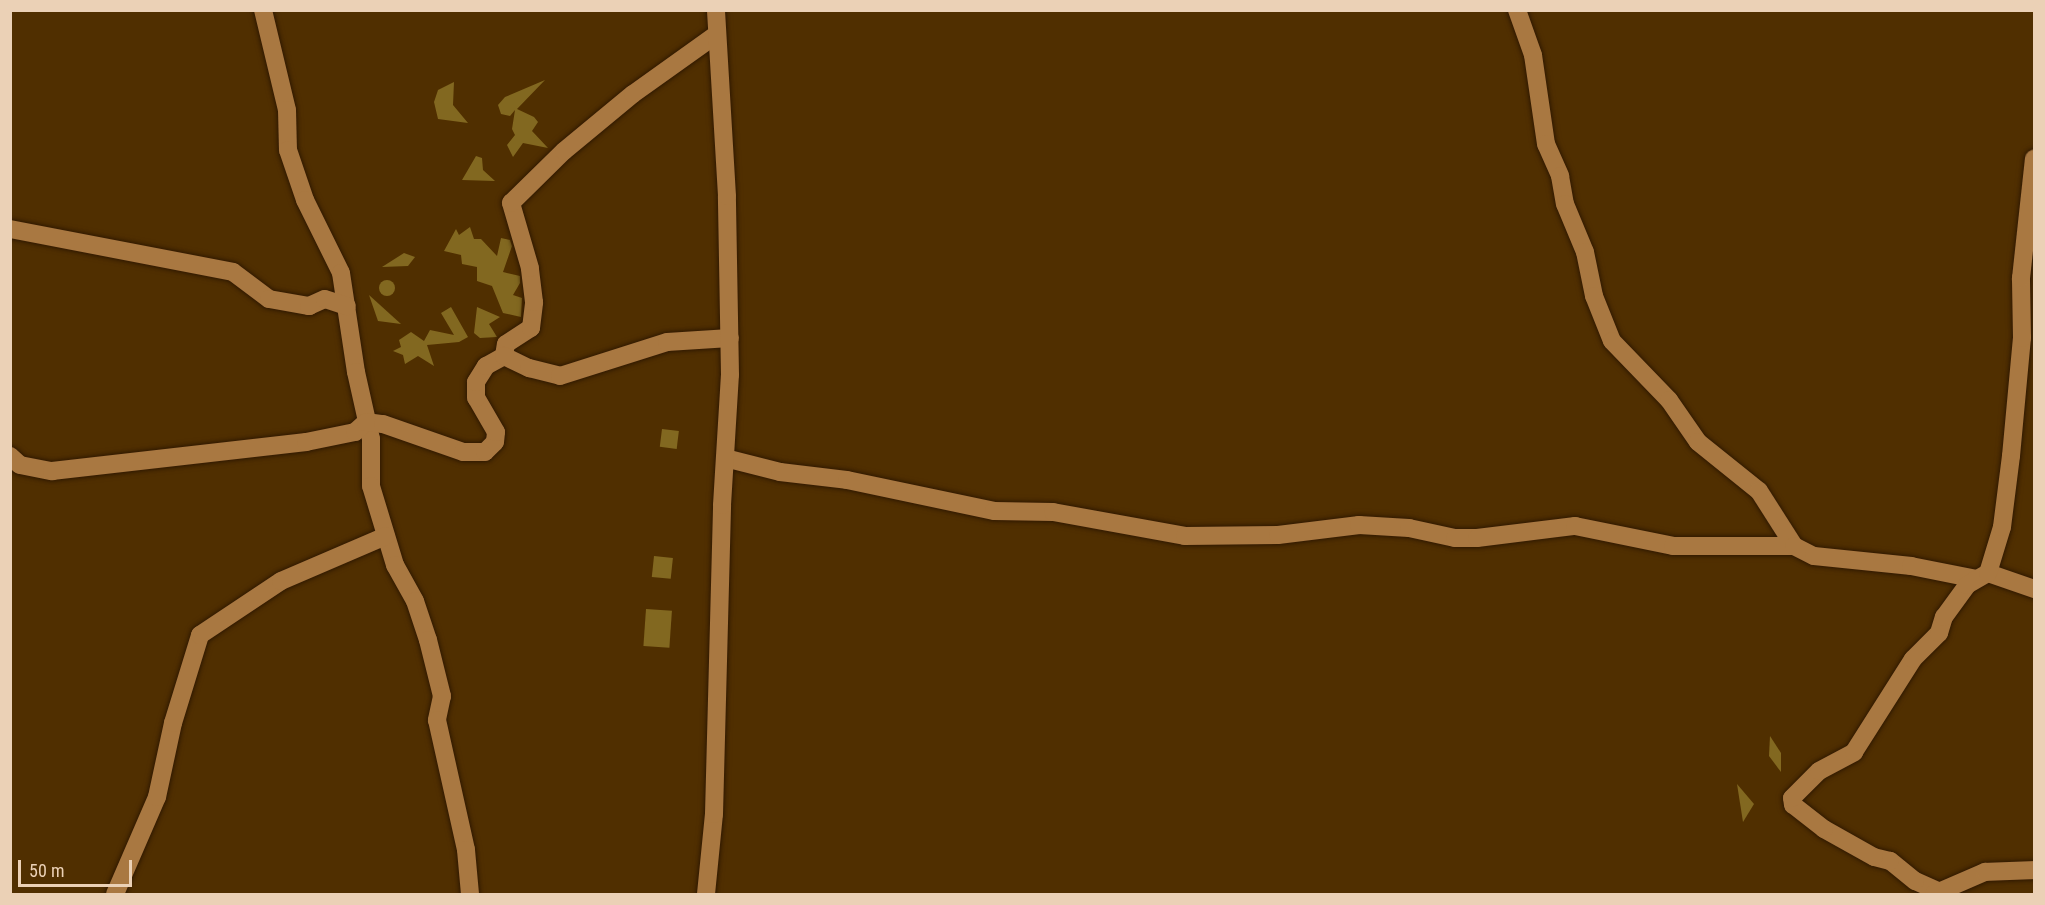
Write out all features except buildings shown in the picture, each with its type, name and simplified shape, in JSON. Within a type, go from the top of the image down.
[{"type":"street","points":[[263,10],[287,110],[288,150],[305,200],[341,273],[366,422],[371,439],[370,486],[386,536],[418,610],[442,696],[437,720],[466,850],[470,894]]},
{"type":"street","points":[[706,894],[714,814],[730,338],[727,196],[716,10]]},
{"type":"street","points":[[1517,10],[1533,55],[1546,144],[1560,176],[1565,204],[1588,262],[1594,296],[1612,341],[1669,400],[1698,442],[1759,491],[1794,546]]},
{"type":"street","points":[[504,356],[506,344],[531,327],[534,302],[530,268],[511,203],[564,151],[633,94],[717,34]]},
{"type":"street","points":[[2034,159],[2021,278],[2022,338],[2002,527],[1982,576],[1944,617],[1930,647],[1913,659],[1866,739],[1839,763],[1819,771],[1792,798],[1793,805],[1824,829],[1874,857],[1890,861],[1915,881],[1937,893],[1985,872],[2034,870]]},
{"type":"street","points":[[10,229],[232,272],[269,299],[309,306],[325,299],[347,306]]},
{"type":"street","points":[[504,356],[529,369],[560,376],[667,342],[730,338]]},
{"type":"street","points":[[10,456],[20,465],[52,471],[306,442],[355,432],[366,422],[383,424],[463,452],[485,452],[495,442],[496,432],[476,398],[476,381],[486,366],[504,356]]},
{"type":"street","points":[[725,458],[780,472],[847,480],[994,511],[1053,512],[1185,536],[1278,535],[1359,525],[1409,528],[1455,538],[1477,538],[1575,526],[1673,546],[1794,546],[1814,556],[1982,576],[2034,589]]},
{"type":"street","points":[[115,894],[157,797],[172,723],[200,635],[281,581],[386,536]]}]
